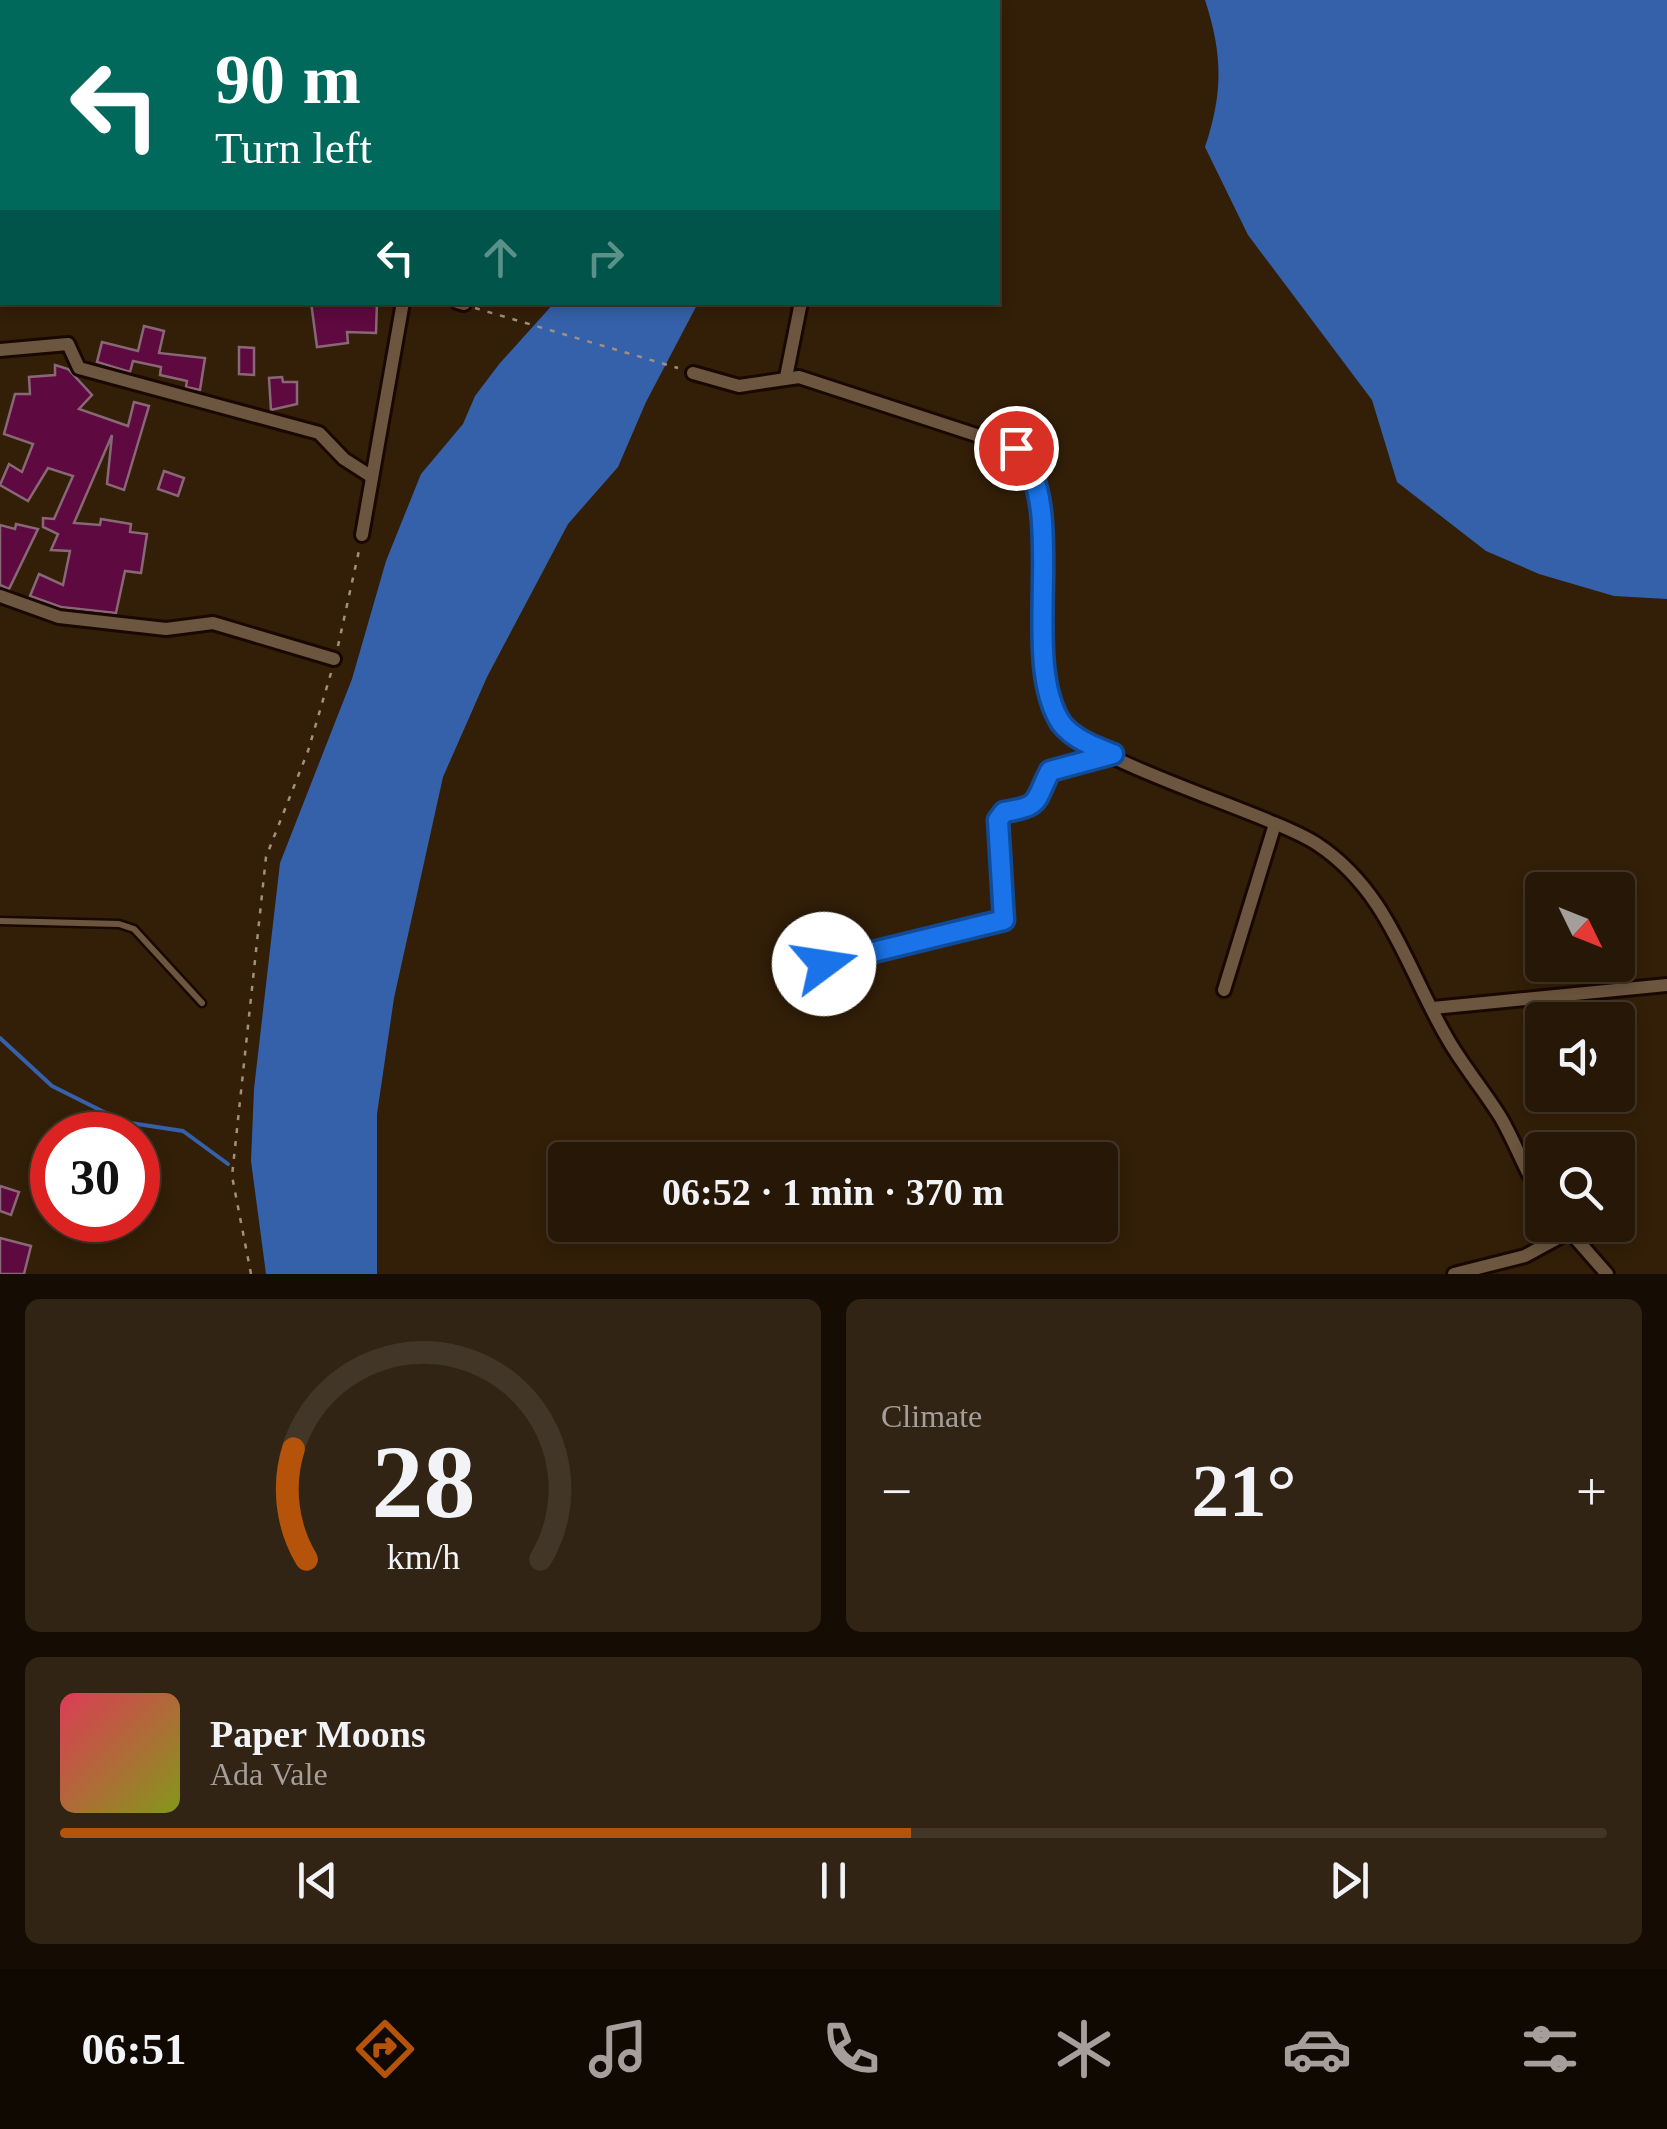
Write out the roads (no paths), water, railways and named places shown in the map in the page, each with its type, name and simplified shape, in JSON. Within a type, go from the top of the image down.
[{"type":"street","points":[[362,535],[369,475],[391,390],[403,305]]},
{"type":"street","points":[[786,377],[799,305]]},
{"type":"street","points":[[0,350],[68,344],[79,368],[319,433],[344,459],[369,475]]},
{"type":"street","points":[[693,372],[739,386],[786,377],[814,381],[1004,441],[1026,458],[1036,478],[1048,672],[1054,705],[1073,735],[1319,846],[1378,902],[1444,1034],[1501,1119],[1525,1165]]},
{"type":"street","points":[[0,596],[60,618],[166,630],[213,623],[334,659]]},
{"type":"street","points":[[824,964],[1004,920],[998,820],[1004,812],[1030,808],[1039,801],[1050,771],[1113,754]]},
{"type":"street","points":[[1224,990],[1275,824]]},
{"type":"street","points":[[1433,1008],[1667,985]]},
{"type":"street","points":[[1454,1274],[1524,1256],[1545,1242]]},
{"type":"street","points":[[1578,1242],[1607,1274]]},
{"type":"lane","points":[[0,921],[119,924],[134,929],[202,1003]]},
{"type":"water","points":[[1205,0],[1667,0],[1667,599],[1614,596],[1539,574],[1486,551],[1397,482],[1372,400],[1248,235],[1205,147],[1218,91],[1218,56]]},
{"type":"water","points":[[552,305],[697,305],[646,402],[618,467],[568,524],[487,677],[443,777],[394,998],[377,1114],[377,1274],[266,1274],[251,1161],[254,1089],[280,863],[352,679],[386,561],[421,474],[463,424],[475,396]]},
{"type":"waterway","points":[[0,1038],[52,1086],[124,1122],[183,1131],[228,1164]]}]
